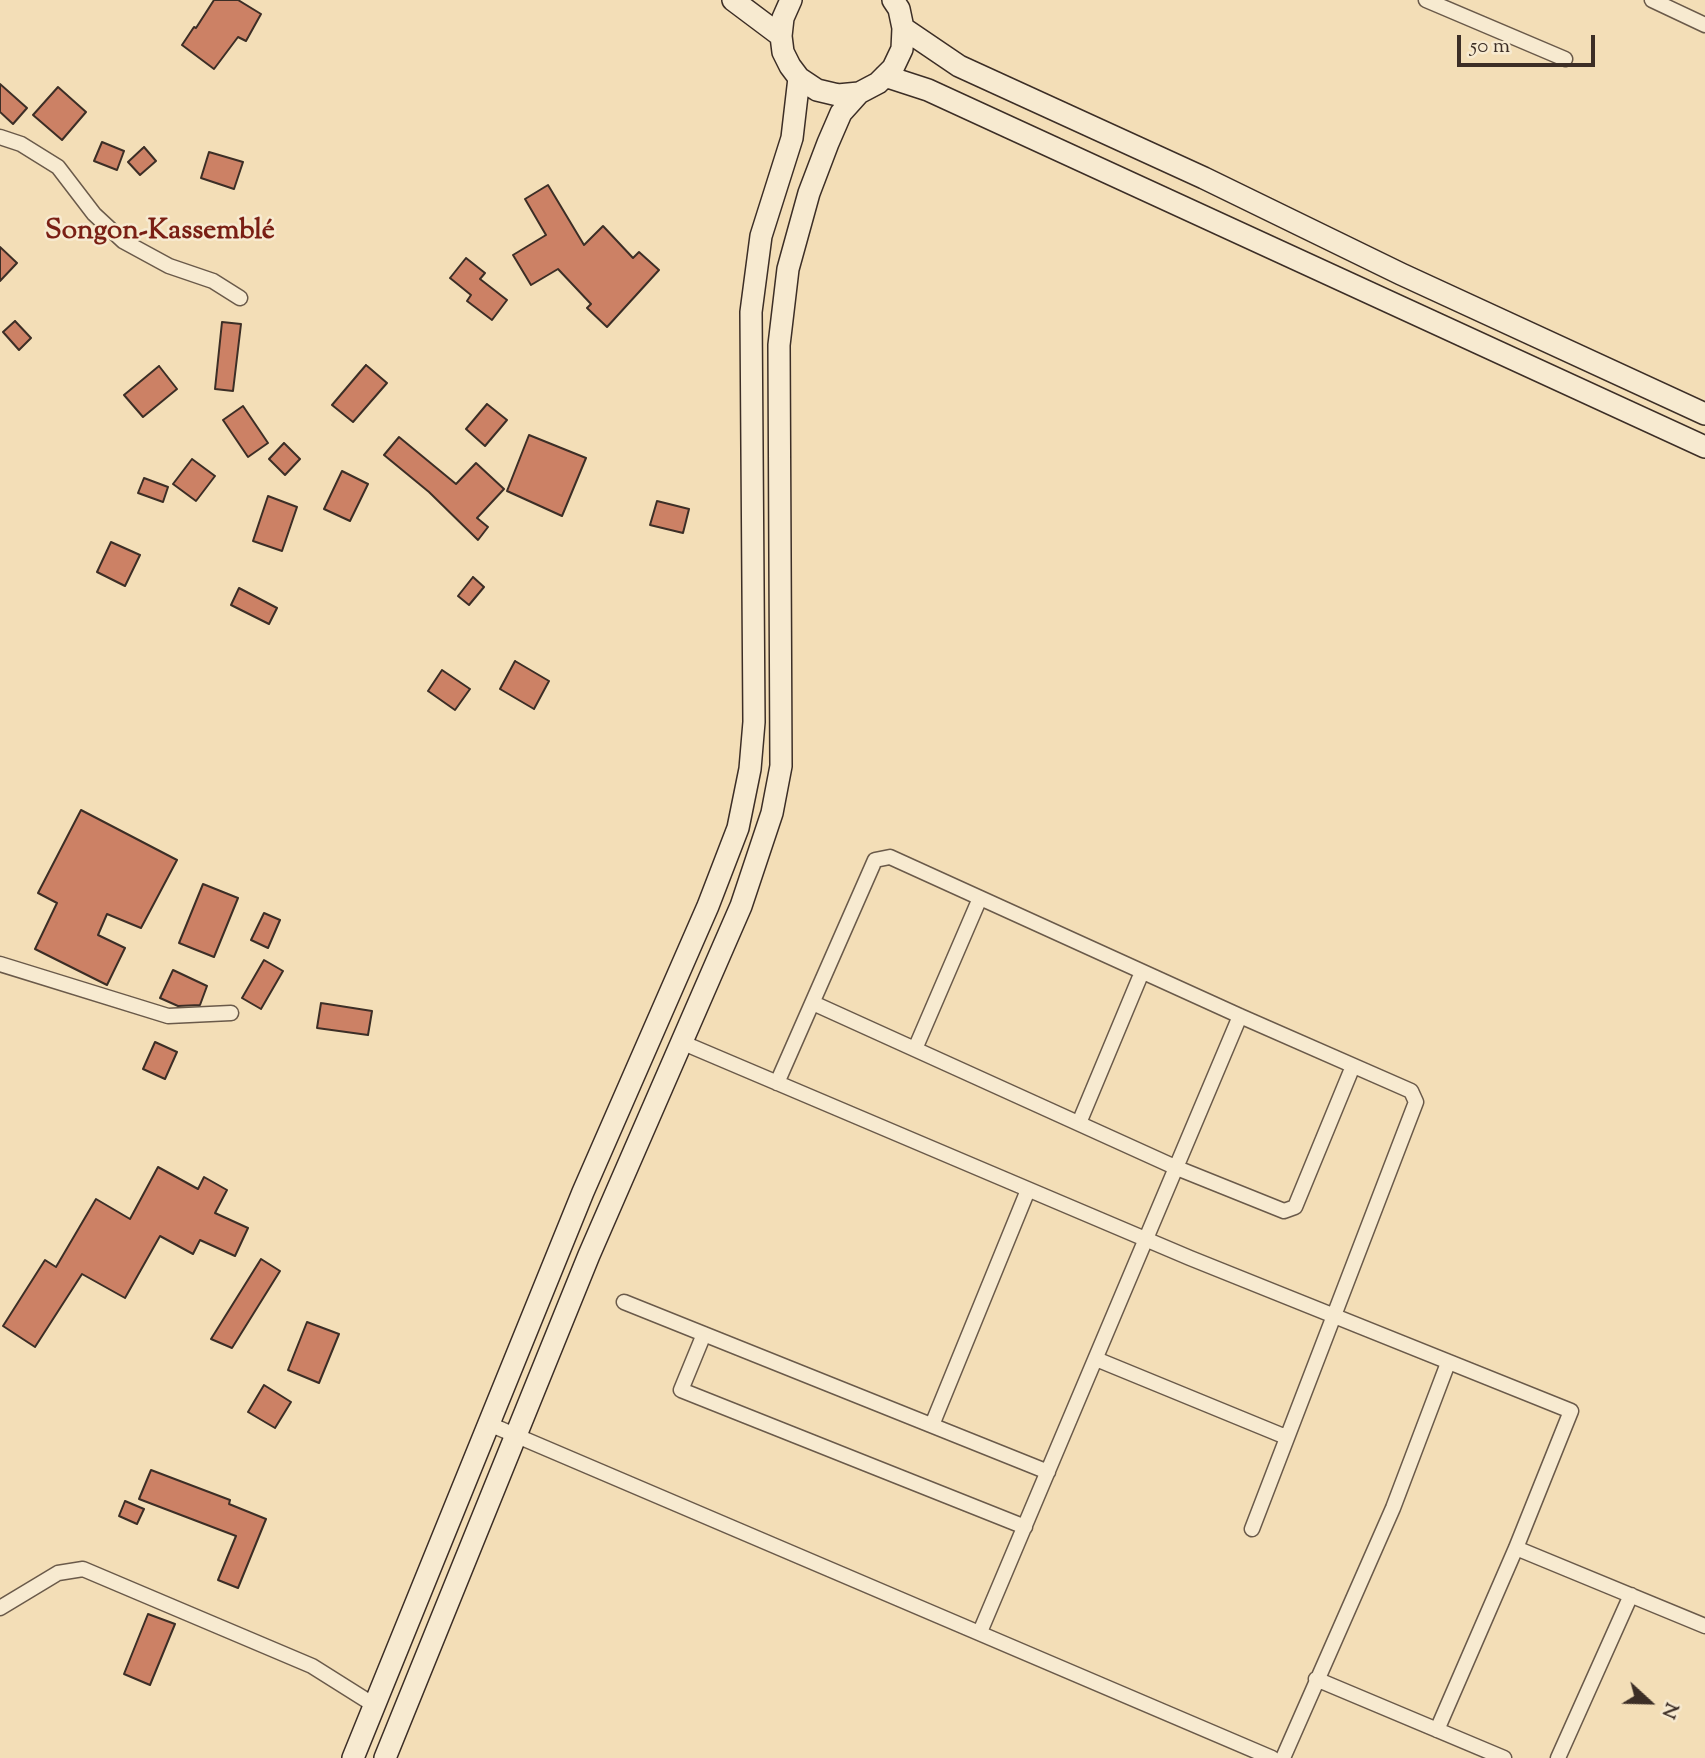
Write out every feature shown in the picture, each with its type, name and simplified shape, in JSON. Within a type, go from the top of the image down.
[{"type":"street","points":[[733,0],[780,36]]},
{"type":"street","points":[[791,0],[783,18],[780,36],[783,52],[790,66],[799,78],[817,90],[838,95],[859,93]]},
{"type":"street","points":[[1426,0],[1565,59]]},
{"type":"street","points":[[1652,0],[1705,25]]},
{"type":"street","points":[[385,1758],[589,1255],[741,906],[759,856],[774,801],[781,752],[779,345],[786,281],[809,193],[841,113],[859,93],[878,83],[893,68],[902,49],[899,9]]},
{"type":"street","points":[[899,9],[971,71],[1705,414]]},
{"type":"street","points":[[885,76],[928,90],[1705,447]]},
{"type":"street","points":[[353,1758],[583,1192],[708,906],[738,828],[750,769],[754,722],[751,312],[761,236],[792,138],[799,78]]},
{"type":"street","points":[[0,137],[21,144],[58,167],[94,214],[123,241],[169,266],[213,281],[240,298]]},
{"type":"street","points":[[777,1083],[875,860],[890,857],[1240,1016],[1411,1090],[1416,1102],[1252,1529]]},
{"type":"street","points":[[915,1049],[980,898]]},
{"type":"street","points":[[0,964],[168,1016],[231,1013]]},
{"type":"street","points":[[1079,1123],[1142,972]]},
{"type":"street","points":[[813,1003],[1177,1168],[1284,1211],[1295,1207],[1353,1066]]},
{"type":"street","points":[[980,1632],[1240,1016]]},
{"type":"street","points":[[681,1042],[1147,1240],[1571,1411],[1516,1548],[1437,1730]]},
{"type":"street","points":[[932,1425],[1028,1189]]},
{"type":"street","points":[[624,1302],[1048,1472]]},
{"type":"street","points":[[704,1334],[681,1390],[1025,1527]]},
{"type":"street","points":[[1096,1359],[1286,1437]]},
{"type":"street","points":[[1283,1758],[1394,1508],[1448,1363]]},
{"type":"street","points":[[489,1424],[1272,1758]]},
{"type":"street","points":[[1516,1548],[1705,1626]]},
{"type":"street","points":[[0,1608],[58,1573],[83,1569],[312,1666],[374,1705]]},
{"type":"street","points":[[1559,1758],[1631,1595]]},
{"type":"street","points":[[1316,1679],[1504,1758]]},
{"type":"building","points":[[214,0],[238,0],[261,14],[246,41],[238,37],[214,69],[182,45]]},
{"type":"building","points":[[0,84],[27,108],[13,124],[0,112]]},
{"type":"building","points":[[58,87],[86,112],[62,140],[33,115]]},
{"type":"building","points":[[102,142],[124,151],[117,170],[94,161]]},
{"type":"building","points":[[144,147],[156,161],[140,175],[128,162]]},
{"type":"building","points":[[209,152],[243,162],[234,189],[201,178]]},
{"type":"building","points":[[548,185],[584,245],[603,226],[633,258],[639,252],[659,270],[607,327],[587,308],[591,304],[558,269],[531,285],[513,255],[546,235],[525,199]]},
{"type":"building","points":[[0,247],[17,263],[0,281]]},
{"type":"building","points":[[466,258],[485,273],[480,279],[507,300],[492,320],[467,301],[471,295],[450,278]]},
{"type":"building","points":[[15,321],[31,338],[19,350],[3,332]]},
{"type":"building","points":[[222,322],[241,324],[233,391],[215,389]]},
{"type":"building","points":[[366,365],[387,383],[353,422],[332,405]]},
{"type":"building","points":[[159,366],[177,389],[143,417],[124,395]]},
{"type":"building","points":[[487,404],[507,420],[485,446],[466,429]]},
{"type":"building","points":[[243,406],[268,443],[248,457],[223,420]]},
{"type":"building","points":[[529,435],[586,458],[562,516],[507,491]]},
{"type":"building","points":[[399,437],[456,484],[476,463],[504,489],[477,518],[488,527],[478,540],[429,492],[384,455]]},
{"type":"building","points":[[284,443],[300,459],[285,475],[269,459]]},
{"type":"building","points":[[192,459],[215,476],[196,501],[173,484]]},
{"type":"building","points":[[342,471],[368,484],[350,521],[324,509]]},
{"type":"building","points":[[144,478],[168,487],[163,502],[138,493]]},
{"type":"building","points":[[268,496],[297,507],[282,551],[253,541]]},
{"type":"building","points":[[657,501],[689,509],[683,533],[650,525]]},
{"type":"building","points":[[111,542],[140,555],[125,586],[97,572]]},
{"type":"building","points":[[473,577],[484,587],[469,605],[458,596]]},
{"type":"building","points":[[239,588],[277,608],[269,624],[231,605]]},
{"type":"building","points":[[515,661],[549,681],[534,709],[500,689]]},
{"type":"building","points":[[442,670],[470,689],[455,710],[428,691]]},
{"type":"building","points":[[81,810],[177,860],[141,928],[107,914],[98,935],[125,948],[107,985],[35,949],[57,903],[38,893]]},
{"type":"building","points":[[203,884],[238,898],[214,957],[179,943]]},
{"type":"building","points":[[264,913],[280,920],[268,948],[251,940]]},
{"type":"building","points":[[264,960],[283,971],[261,1009],[242,998]]},
{"type":"building","points":[[173,970],[207,986],[200,1005],[178,1006],[160,998]]},
{"type":"building","points":[[321,1003],[372,1011],[368,1035],[317,1028]]},
{"type":"building","points":[[155,1042],[177,1052],[165,1079],[143,1069]]},
{"type":"building","points":[[158,1167],[198,1189],[204,1177],[227,1190],[215,1213],[248,1228],[235,1256],[200,1240],[193,1254],[160,1236],[125,1298],[82,1274],[35,1347],[3,1326],[45,1260],[56,1267],[96,1199],[130,1219]]},
{"type":"building","points":[[261,1259],[280,1271],[232,1348],[211,1339]]},
{"type":"building","points":[[307,1322],[339,1334],[319,1383],[288,1370]]},
{"type":"building","points":[[264,1385],[291,1402],[275,1428],[248,1412]]},
{"type":"building","points":[[151,1470],[230,1500],[229,1504],[266,1519],[238,1588],[218,1580],[236,1536],[139,1499]]},
{"type":"building","points":[[125,1501],[144,1509],[137,1524],[119,1516]]},
{"type":"building","points":[[148,1614],[175,1624],[150,1685],[124,1674]]},
{"type":"district","name":"Songon-Kassemblé","points":[[160,233]]}]
